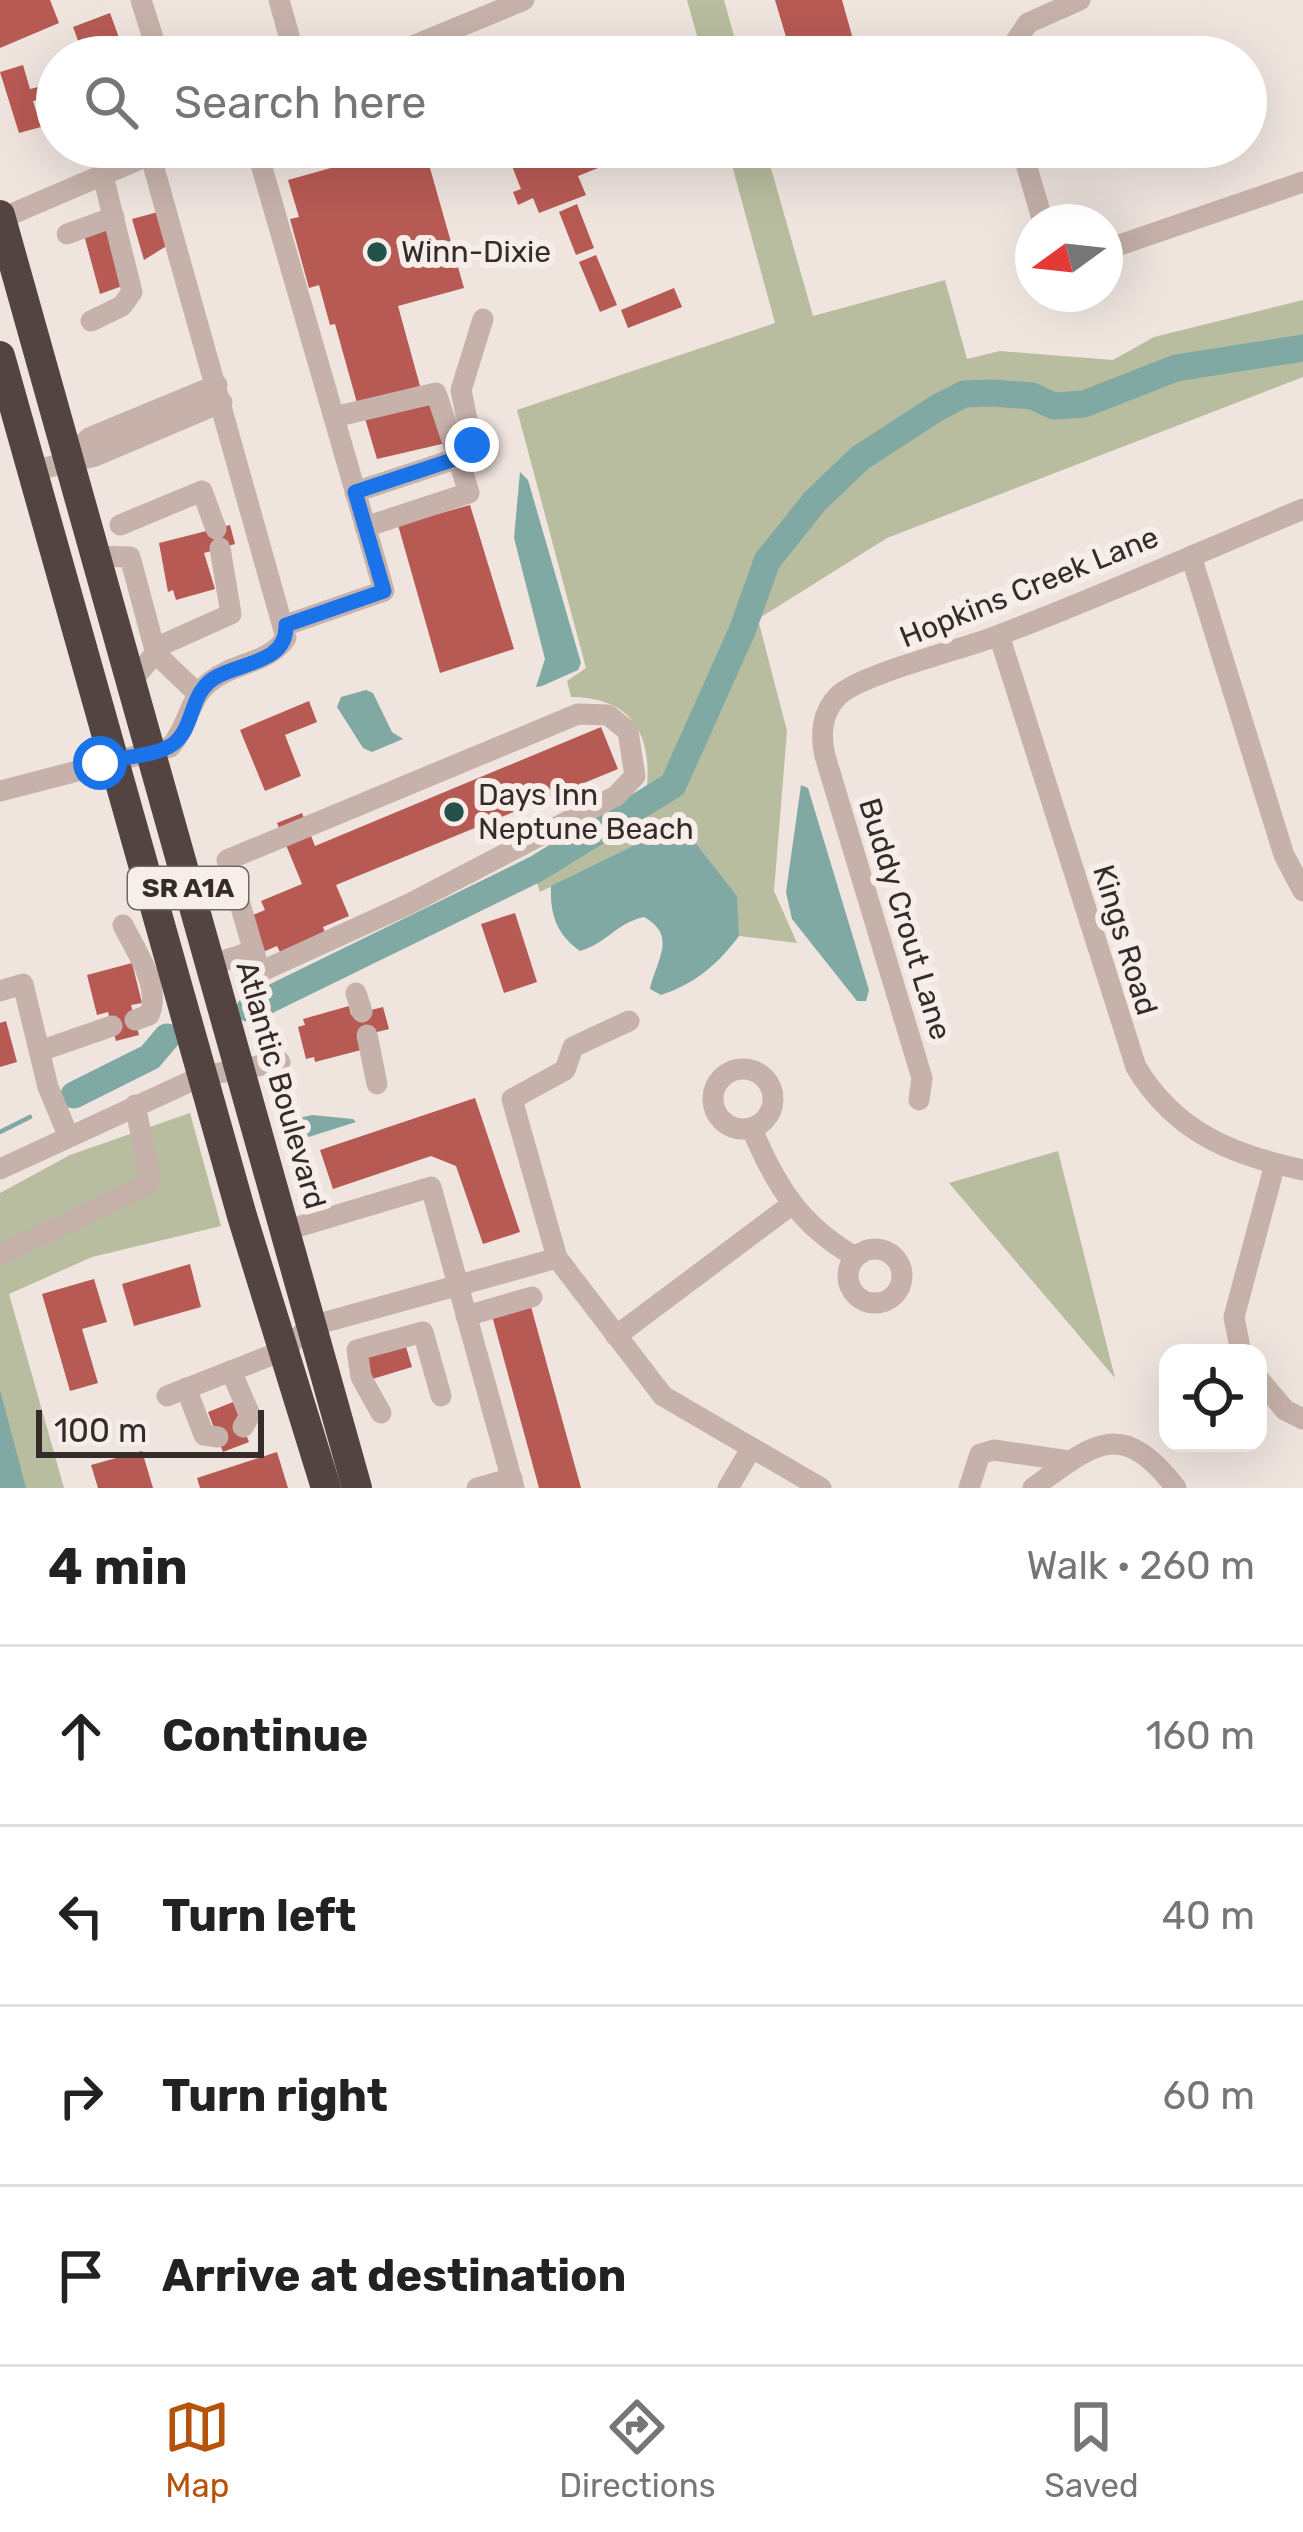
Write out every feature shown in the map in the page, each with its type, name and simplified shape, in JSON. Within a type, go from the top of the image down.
[{"type":"highway","name":"Atlantic Boulevard","points":[[0,218],[357,1488]]},
{"type":"highway","name":"SR A1A","points":[[0,356],[202,1076],[326,1488]]},
{"type":"street","points":[[141,0],[152,36]]},
{"type":"street","points":[[279,0],[289,36]]},
{"type":"street","points":[[437,36],[524,0]]},
{"type":"street","points":[[1019,36],[1028,23],[1080,0]]},
{"type":"street","points":[[0,218],[121,168]]},
{"type":"street","points":[[0,791],[170,747],[180,736],[196,693],[215,677],[275,654],[286,638],[163,168]]},
{"type":"street","points":[[262,168],[384,591],[286,625]]},
{"type":"street","points":[[1027,168],[1038,204]]},
{"type":"street","points":[[91,321],[122,305],[132,292],[103,176]]},
{"type":"street","points":[[1123,244],[1303,182]]},
{"type":"street","points":[[67,234],[114,217]]},
{"type":"street","points":[[355,492],[458,458],[471,449],[460,390],[482,319]]},
{"type":"street","points":[[32,471],[68,458],[89,438],[219,393]]},
{"type":"street","points":[[334,417],[436,393],[469,493],[365,526]]},
{"type":"street","points":[[120,525],[202,491],[218,538],[231,614],[171,640],[130,682]]},
{"type":"street","name":"Hopkins Creek Lane","points":[[825,756],[820,736],[838,695],[860,681],[999,635],[1303,509]]},
{"type":"street","points":[[95,556],[130,557],[155,654],[196,693]]},
{"type":"street","points":[[1191,556],[1283,855],[1303,891]]},
{"type":"street","name":"Kings Road","points":[[999,635],[1136,1067],[1180,1121],[1232,1152],[1303,1170]]},
{"type":"street","points":[[578,714],[608,716],[628,731],[635,776],[616,796],[409,904],[260,972],[233,881],[227,860],[578,714]]},
{"type":"street","name":"Buddy Crout Lane","points":[[825,756],[922,1078],[919,1100]]},
{"type":"street","points":[[190,895],[233,881]]},
{"type":"street","points":[[123,925],[147,974],[154,1005],[149,1015],[135,1020]]},
{"type":"street","points":[[210,964],[254,951]]},
{"type":"street","points":[[0,991],[23,985],[68,1135]]},
{"type":"street","points":[[362,1013],[377,1084]]},
{"type":"street","points":[[629,1021],[573,1047],[565,1070],[512,1099],[557,1258],[677,1408],[820,1488]]},
{"type":"street","points":[[40,1052],[112,1026]]},
{"type":"street","points":[[0,1169],[202,1076],[240,1073],[280,1062]]},
{"type":"street","points":[[0,1255],[146,1185],[150,1177],[136,1105]]},
{"type":"street","points":[[752,1129],[791,1205],[821,1237],[854,1256]]},
{"type":"street","points":[[1239,1344],[1234,1317],[1275,1164]]},
{"type":"street","points":[[284,1231],[431,1187],[513,1483],[477,1488]]},
{"type":"street","points":[[616,1336],[791,1205]]},
{"type":"street","points":[[218,1437],[204,1435],[177,1392],[282,1351],[311,1326],[557,1258]]},
{"type":"street","points":[[466,1316],[532,1298]]},
{"type":"street","points":[[381,1413],[361,1378],[357,1350],[423,1332],[441,1396]]},
{"type":"street","points":[[231,1371],[250,1415],[243,1427]]},
{"type":"street","points":[[1267,1389],[1285,1410],[1303,1419]]},
{"type":"street","points":[[1033,1488],[1107,1442],[1137,1447],[1176,1488]]},
{"type":"street","points":[[707,1488],[728,1488],[751,1449]]},
{"type":"street","points":[[969,1488],[980,1454],[994,1450],[1069,1462]]},
{"type":"green space","points":[[687,0],[724,0],[734,36],[697,36]]},
{"type":"green space","points":[[733,168],[771,168],[813,316],[945,280],[967,359],[1000,351],[1113,360],[1154,337],[1303,300],[1303,377],[887,538],[758,619],[787,731],[774,891],[797,943],[739,936],[736,895],[680,823],[540,892],[531,864],[646,795],[648,774],[642,738],[624,712],[610,704],[571,697],[567,681],[586,668],[517,410],[775,323]]},
{"type":"green space","points":[[190,1113],[221,1226],[92,1257],[9,1294],[64,1488],[0,1488],[0,1193],[70,1155]]},
{"type":"green space","points":[[1058,1151],[1115,1378],[949,1183]]},
{"type":"water","points":[[520,472],[528,480],[581,663],[578,670],[536,687],[545,659],[514,538]]},
{"type":"water","points":[[366,690],[373,693],[392,732],[403,739],[372,752],[363,748],[337,707],[341,697]]},
{"type":"water","points":[[801,785],[808,788],[869,990],[866,1001],[857,1001],[792,919],[786,892]]},
{"type":"water","points":[[680,823],[737,896],[739,936],[705,972],[661,995],[650,989],[663,940],[654,924],[644,917],[634,920],[580,951],[556,923],[551,886]]},
{"type":"water","points":[[312,1115],[356,1122],[296,1141],[283,1131],[286,1121]]},
{"type":"water","points":[[0,1390],[26,1488],[0,1488]]},
{"type":"building","points":[[0,0],[50,0],[59,23],[0,48]]},
{"type":"building","points":[[775,0],[842,0],[852,36],[786,36]]},
{"type":"building","points":[[110,13],[118,36],[76,36],[73,27]]},
{"type":"building","points":[[23,65],[30,89],[36,88],[36,128],[19,133],[0,72]]},
{"type":"building","name":"Winn-Dixie","points":[[331,168],[430,168],[464,288],[398,306],[420,386],[357,403],[319,285],[309,288],[290,219],[299,217],[288,180]]},
{"type":"building","points":[[513,168],[598,168],[578,176],[586,195],[539,213],[533,198],[518,205],[513,192],[521,189]]},
{"type":"building","points":[[577,204],[594,248],[576,255],[559,212]]},
{"type":"building","points":[[158,212],[168,245],[144,260],[132,219]]},
{"type":"building","points":[[115,225],[128,284],[100,294],[84,235]]},
{"type":"building","points":[[596,255],[617,305],[600,312],[579,262]]},
{"type":"building","points":[[674,288],[682,307],[628,328],[621,310]]},
{"type":"building","points":[[431,396],[446,443],[377,459],[364,415]]},
{"type":"building","points":[[470,505],[514,649],[440,673],[398,525]]},
{"type":"building","points":[[230,525],[235,544],[204,553],[215,589],[176,600],[173,590],[168,592],[159,543]]},
{"type":"building","points":[[309,701],[317,722],[285,735],[301,776],[265,791],[240,730]]},
{"type":"building","name":"Days Inn Neptune Beach","points":[[601,727],[618,769],[336,885],[349,916],[323,927],[326,935],[281,954],[277,946],[263,952],[248,917],[265,910],[261,901],[302,884],[277,823],[302,813],[315,846]]},
{"type":"building","points":[[515,913],[537,982],[504,993],[481,924]]},
{"type":"building","points":[[132,963],[142,1003],[131,1005],[139,1035],[116,1041],[108,1012],[97,1015],[87,975]]},
{"type":"building","points":[[349,1006],[351,1015],[383,1007],[389,1029],[357,1037],[361,1050],[315,1062],[314,1057],[306,1059],[298,1027],[305,1025],[303,1019]]},
{"type":"building","points":[[6,1021],[17,1062],[0,1067],[0,1023]]},
{"type":"building","points":[[475,1098],[520,1232],[483,1244],[456,1166],[431,1156],[333,1189],[320,1150]]},
{"type":"building","points":[[190,1264],[201,1307],[134,1326],[122,1284]]},
{"type":"building","points":[[94,1279],[107,1322],[82,1329],[98,1383],[70,1391],[42,1294]]},
{"type":"building","points":[[530,1303],[581,1488],[539,1488],[491,1312]]},
{"type":"building","points":[[404,1340],[412,1367],[369,1380],[362,1352]]},
{"type":"building","points":[[233,1402],[249,1442],[223,1452],[208,1412]]},
{"type":"building","points":[[142,1451],[153,1488],[98,1488],[91,1465]]},
{"type":"building","points":[[277,1452],[288,1488],[200,1488],[197,1478]]},
{"type":"waterway","points":[[250,1009],[536,869],[673,785],[742,631],[767,561],[815,501],[860,458],[937,408],[964,394],[993,393],[1032,396],[1054,406],[1084,404],[1176,368],[1303,348]]},
{"type":"waterway","points":[[74,1095],[150,1057],[167,1037]]},
{"type":"waterway","points":[[0,1132],[30,1117]]},
{"type":"place","name":"Winn-Dixie","points":[[377,252]]},
{"type":"place","name":"Days Inn Neptune Beach","points":[[454,812]]},
{"type":"route","points":[[100,763],[170,747],[180,736],[196,693],[215,677],[275,654],[286,638],[286,625],[384,591],[355,492],[458,458],[470,452],[472,445]]}]
